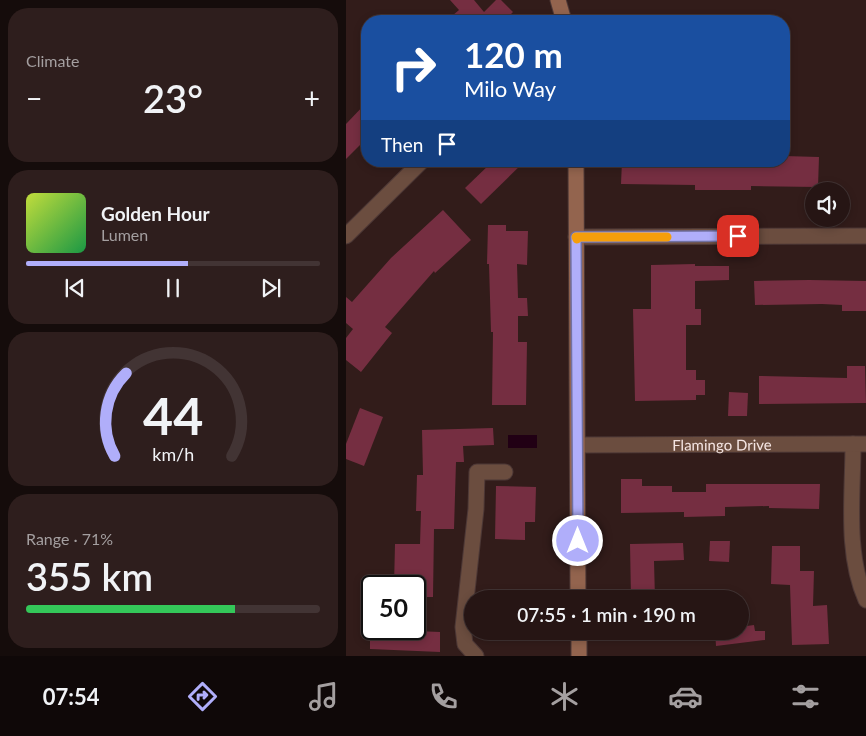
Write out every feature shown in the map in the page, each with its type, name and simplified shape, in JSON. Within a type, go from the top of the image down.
[{"type":"main road","points":[[558,0],[562,15]]},
{"type":"main road","points":[[576,167],[578,590]]},
{"type":"main road","points":[[578,640],[578,656]]},
{"type":"street","points":[[346,236],[416,167]]},
{"type":"street","points":[[576,237],[866,236]]},
{"type":"street","points":[[859,444],[853,555],[857,576],[866,600]]},
{"type":"street","name":"Flamingo Drive","points":[[578,445],[859,444]]},
{"type":"street","points":[[476,656],[465,644],[463,627],[474,533],[477,472],[505,472]]},
{"type":"shaded area","points":[[508,435],[537,435],[537,448],[508,448]]},
{"type":"building","points":[[450,0],[474,0],[484,12],[496,0],[501,0],[513,12],[510,15],[453,15],[459,10]]},
{"type":"building","points":[[361,108],[361,144],[346,159],[346,124]]},
{"type":"building","points":[[790,156],[819,157],[818,182],[805,182],[805,187],[751,186],[751,190],[695,190],[695,185],[621,184],[622,167],[790,167]]},
{"type":"building","points":[[487,167],[519,167],[481,204],[465,188]]},
{"type":"building","points":[[443,210],[471,240],[435,273],[434,271],[385,327],[392,333],[361,372],[346,360],[346,338],[353,329],[346,323],[346,297],[352,302],[391,258]]},
{"type":"building","points":[[488,225],[506,225],[506,231],[528,231],[527,265],[517,264],[518,298],[527,298],[528,316],[518,316],[518,342],[527,342],[526,405],[492,405],[493,332],[491,332],[489,264],[487,264]]},
{"type":"building","points":[[695,264],[695,266],[729,266],[729,280],[695,281],[695,309],[701,309],[701,325],[686,325],[686,370],[696,370],[696,380],[705,380],[705,395],[696,395],[696,400],[635,401],[633,309],[651,309],[651,265]]},
{"type":"building","points":[[754,281],[866,281],[866,311],[842,311],[842,305],[755,305]]},
{"type":"building","points":[[847,366],[865,366],[866,403],[759,404],[759,376],[847,378]]},
{"type":"building","points":[[729,392],[748,393],[747,416],[728,416]]},
{"type":"building","points":[[360,408],[383,417],[364,466],[346,459],[346,444]]},
{"type":"building","points":[[493,428],[494,445],[463,446],[464,462],[456,462],[454,529],[434,529],[433,597],[426,597],[426,575],[394,575],[395,544],[420,544],[421,511],[416,511],[417,475],[423,475],[422,430]]},
{"type":"building","points":[[621,479],[642,479],[642,486],[672,486],[672,492],[706,492],[706,484],[820,484],[819,509],[769,508],[769,506],[725,507],[725,516],[684,517],[684,512],[621,513]]},
{"type":"building","points":[[496,486],[536,487],[535,522],[525,522],[525,540],[495,539]]},
{"type":"building","points":[[710,541],[730,541],[729,562],[709,561]]},
{"type":"building","points":[[683,543],[684,560],[654,561],[655,590],[631,590],[630,544]]},
{"type":"building","points":[[772,546],[800,546],[800,571],[814,571],[813,606],[827,605],[829,644],[792,645],[790,585],[771,584]]},
{"type":"building","points":[[754,625],[755,631],[765,631],[765,640],[716,646],[716,640],[749,640],[749,626]]},
{"type":"building","points":[[426,631],[440,632],[440,652],[370,649],[370,640],[426,640]]},
{"type":"slow traffic","points":[[577,239],[576,237],[667,237]]},
{"type":"route","points":[[578,541],[576,237],[738,236]]}]
